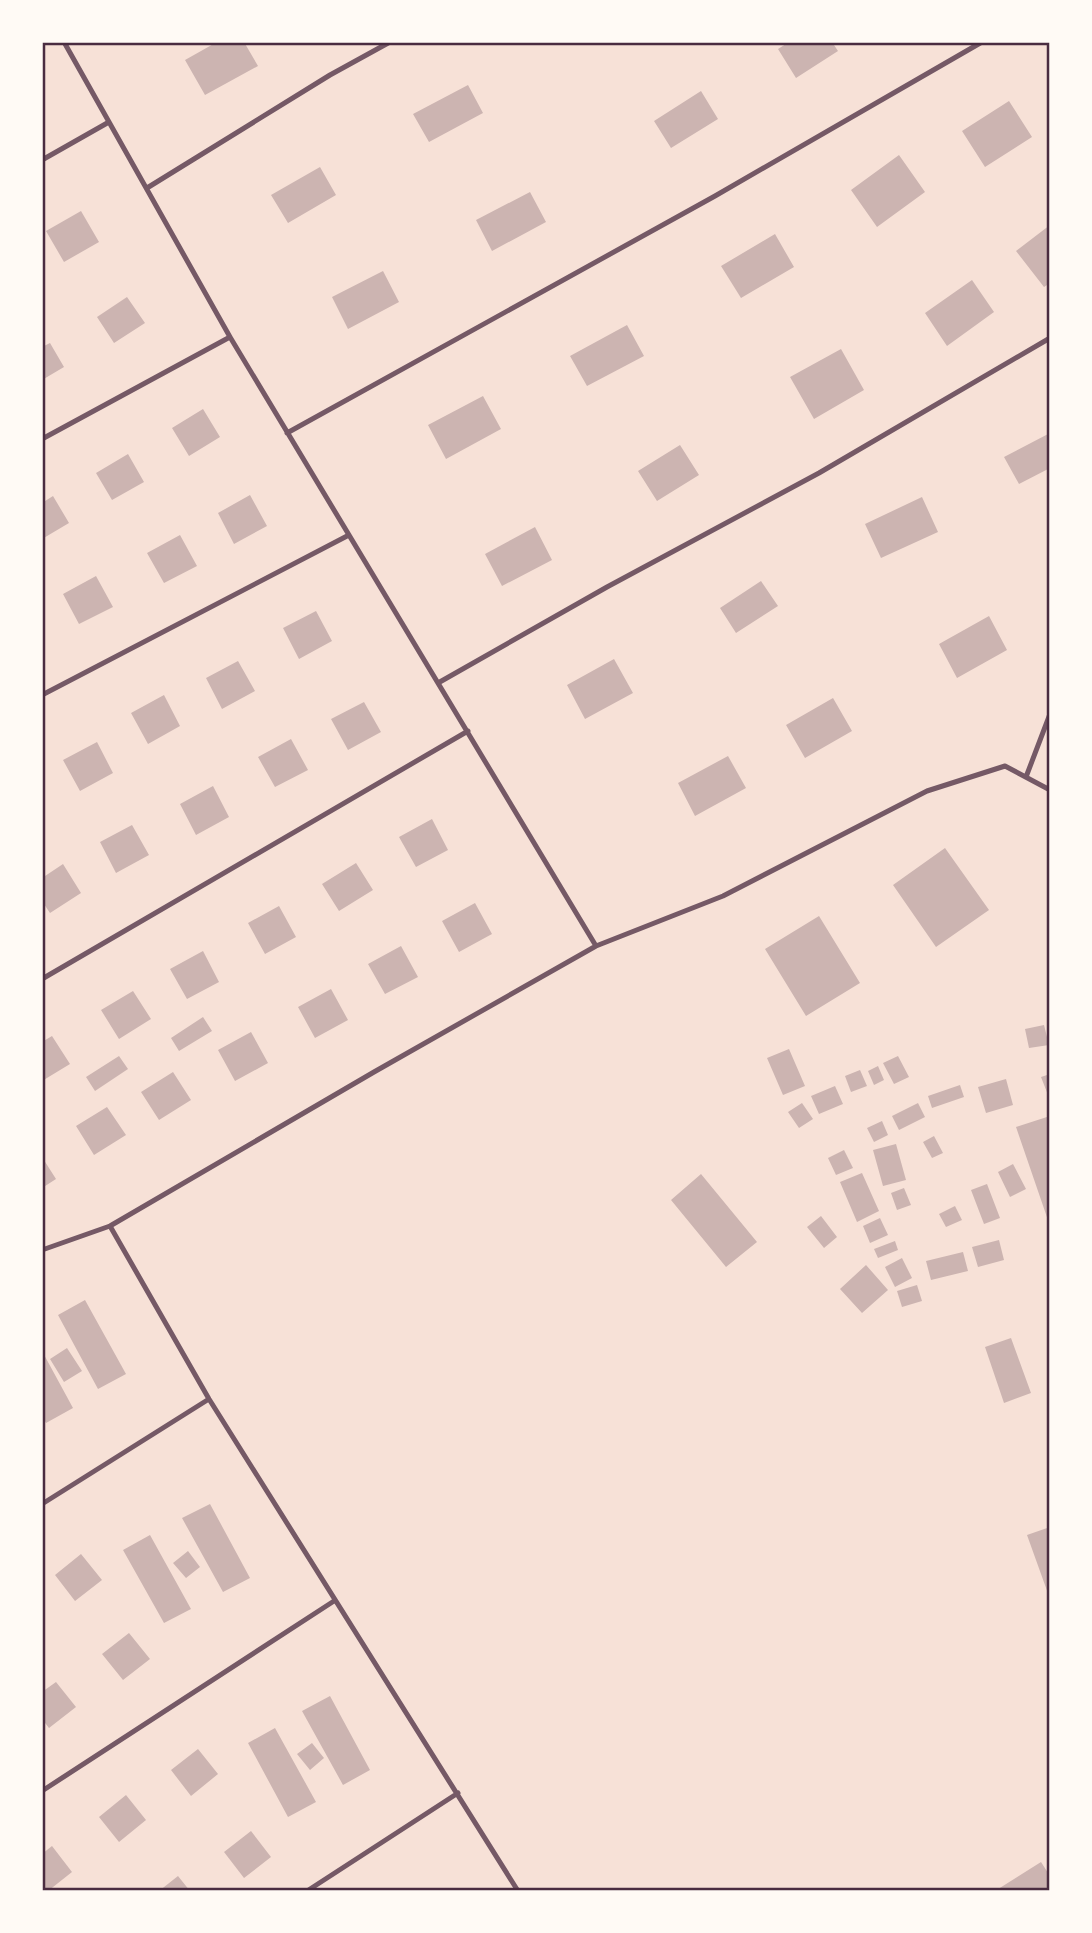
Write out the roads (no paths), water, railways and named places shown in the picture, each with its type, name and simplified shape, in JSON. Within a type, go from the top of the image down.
[{"type":"lane","points":[[64,42],[230,337],[596,946]]},
{"type":"lane","points":[[147,188],[330,75],[390,42]]},
{"type":"lane","points":[[287,433],[715,196],[982,42]]},
{"type":"lane","points":[[42,160],[109,122]]},
{"type":"lane","points":[[42,439],[230,337]]},
{"type":"lane","points":[[438,683],[607,587],[819,473],[1050,338]]},
{"type":"lane","points":[[42,695],[349,535]]},
{"type":"lane","points":[[1026,777],[1050,714]]},
{"type":"lane","points":[[42,979],[468,732]]},
{"type":"lane","points":[[42,1250],[110,1226],[596,946],[723,896],[927,791],[1005,766],[1050,790]]},
{"type":"lane","points":[[110,1226],[209,1399],[518,1891]]},
{"type":"lane","points":[[42,1504],[209,1399]]},
{"type":"lane","points":[[42,1791],[334,1601]]},
{"type":"lane","points":[[307,1891],[458,1793]]}]
